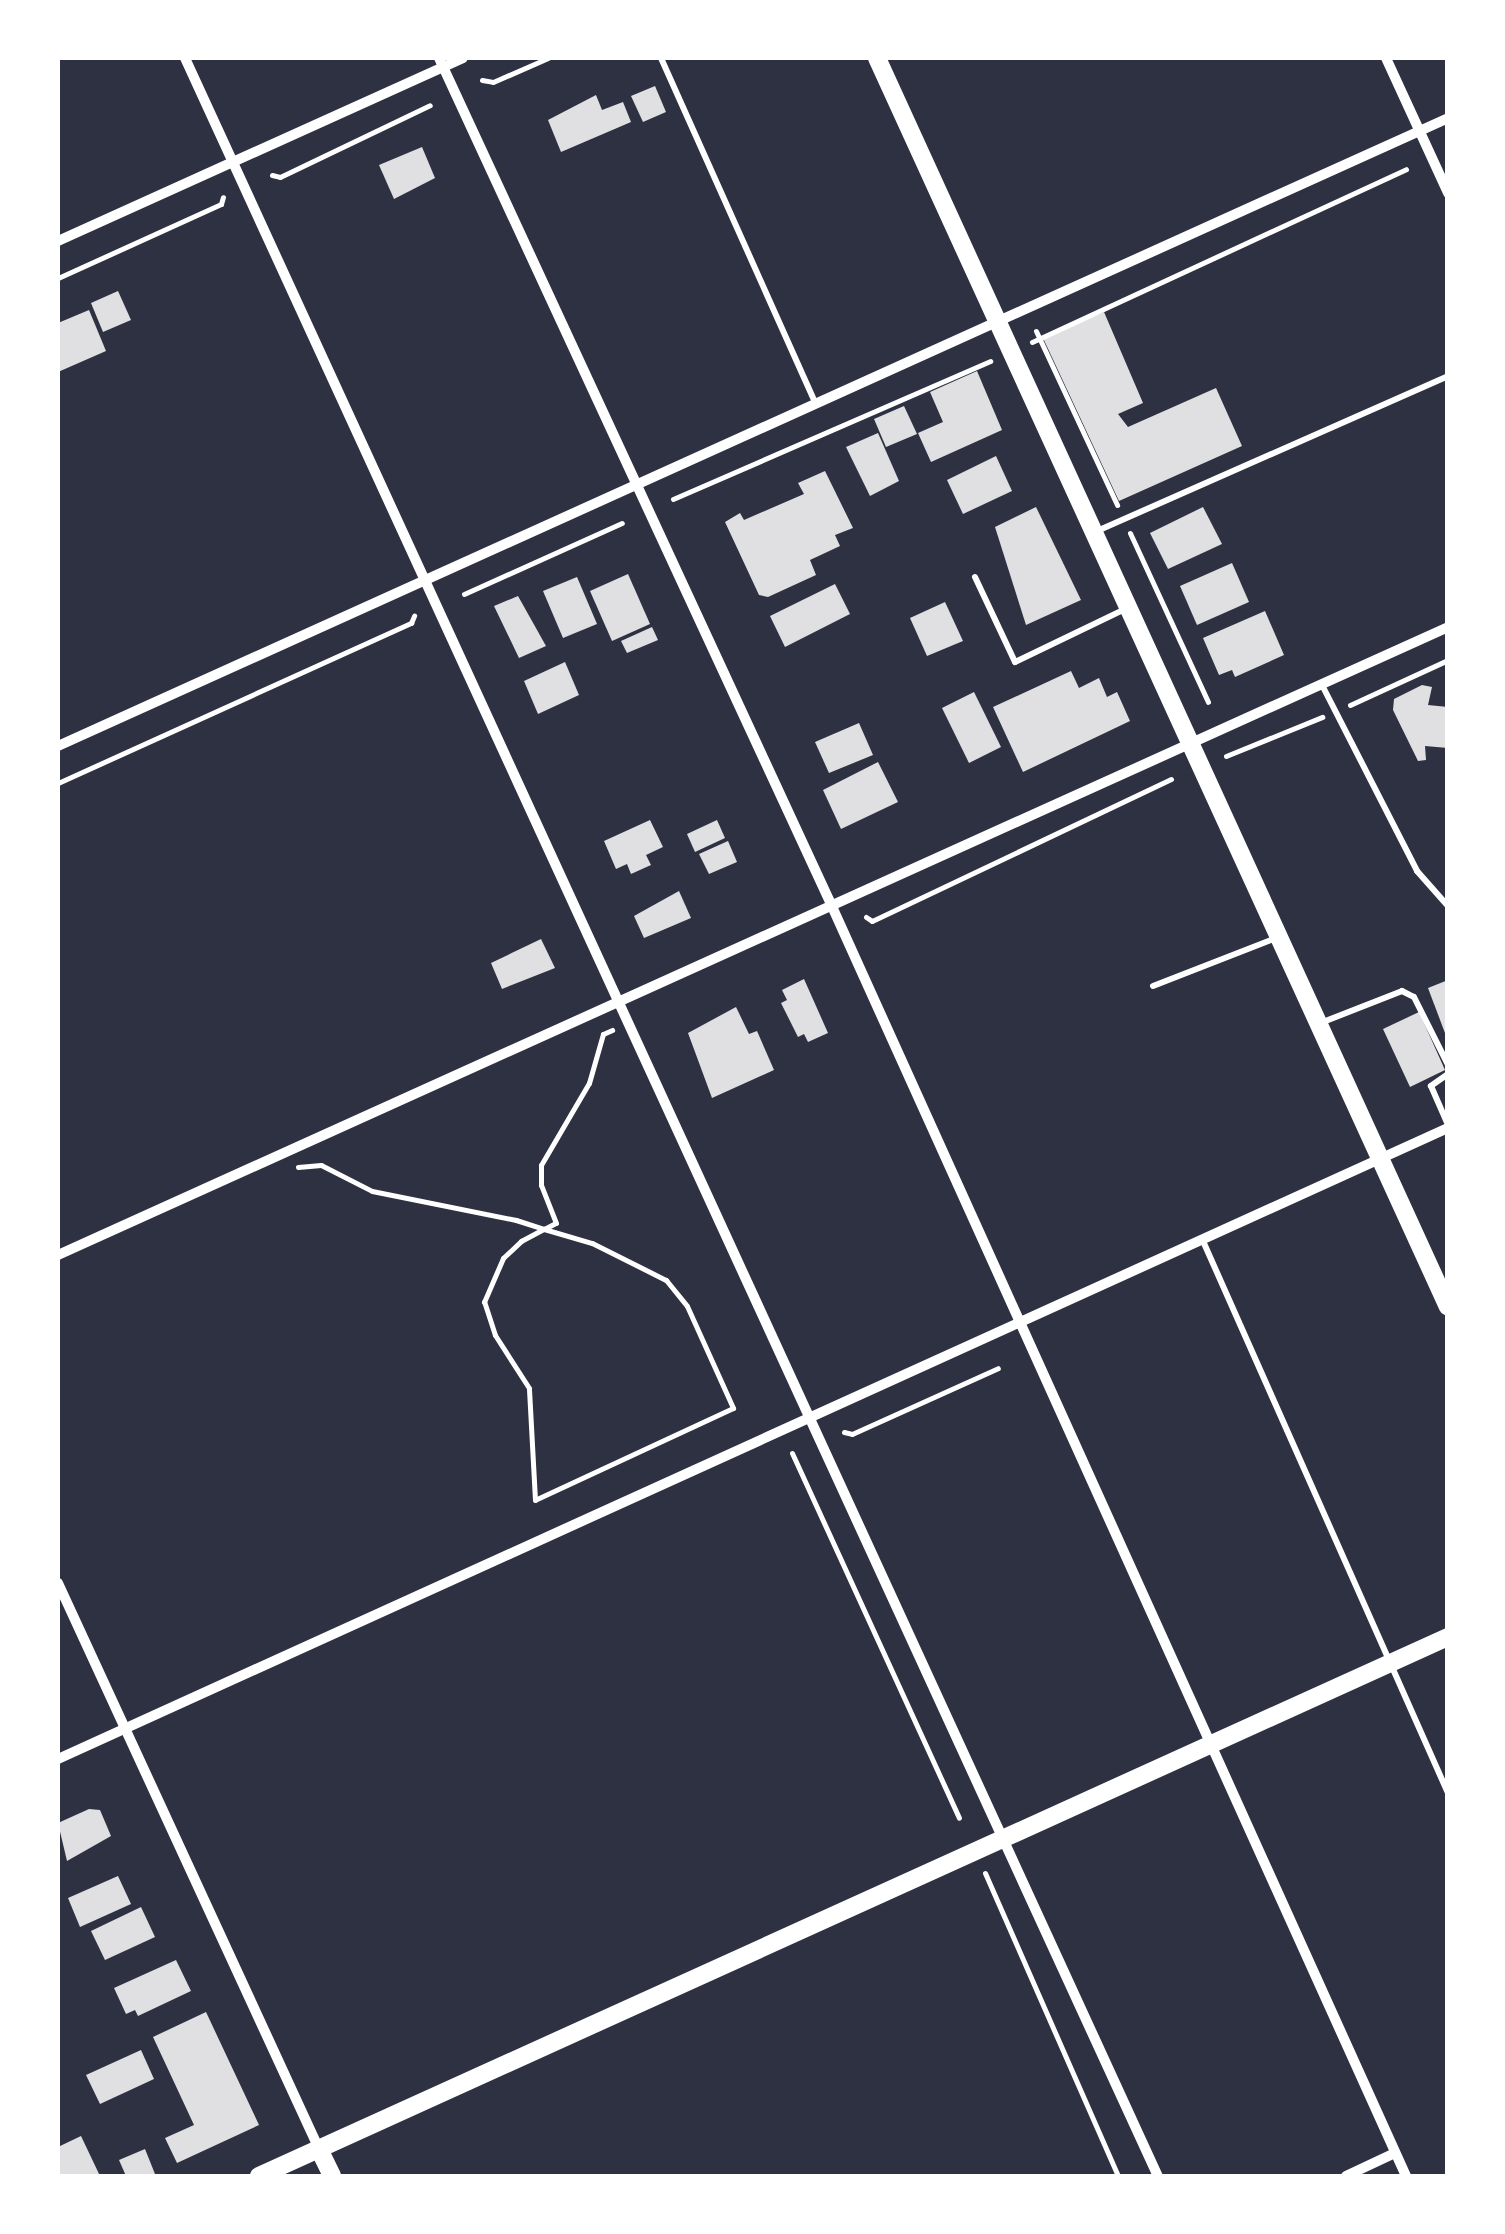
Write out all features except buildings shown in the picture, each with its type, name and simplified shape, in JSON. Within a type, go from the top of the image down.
[{"type":"main road","points":[[877,58],[1448,1306]]},
{"type":"main road","points":[[259,2176],[1448,1637]]},
{"type":"main road","points":[[319,2149],[332,2176]]},
{"type":"street","points":[[185,58],[1158,2176]]},
{"type":"street","points":[[58,241],[441,62],[462,58]]},
{"type":"street","points":[[1386,58],[1448,193]]},
{"type":"street","points":[[441,62],[830,902],[1406,2176]]},
{"type":"street","points":[[58,746],[1448,118]]},
{"type":"street","points":[[58,1255],[830,902],[1448,627]]},
{"type":"street","points":[[58,1759],[1203,1242],[1448,1126]]},
{"type":"street","points":[[58,1583],[319,2149]]},
{"type":"street","points":[[1346,2176],[1395,2152]]},
{"type":"lane","points":[[660,58],[816,404]]},
{"type":"lane","points":[[1093,534],[1448,376]]},
{"type":"lane","points":[[974,577],[1015,662],[1126,608]]},
{"type":"lane","points":[[1322,685],[1417,871],[1448,906]]},
{"type":"lane","points":[[1153,986],[1222,954],[1280,937]]},
{"type":"lane","points":[[1320,1023],[1402,991],[1414,997],[1448,1064]]},
{"type":"lane","points":[[1448,1074],[1432,1086],[1448,1126]]},
{"type":"lane","points":[[1203,1242],[1393,1662],[1448,1794]]},
{"type":"path","points":[[482,80],[492,82],[548,58]]},
{"type":"path","points":[[272,175],[330,155],[430,105]]},
{"type":"path","points":[[1030,343],[1406,169]]},
{"type":"path","points":[[58,278],[222,204],[223,197]]},
{"type":"path","points":[[674,499],[992,360]]},
{"type":"path","points":[[464,594],[622,523]]},
{"type":"path","points":[[58,784],[411,623],[414,616]]},
{"type":"path","points":[[866,918],[872,920],[1171,779]]},
{"type":"path","points":[[278,1156],[300,1168],[322,1165],[372,1190],[544,1229],[592,1243],[666,1280],[702,1333],[733,1408],[534,1500],[530,1388],[494,1336],[484,1302],[503,1258],[544,1229],[556,1223],[540,1185],[541,1165],[589,1083],[603,1034]]},
{"type":"path","points":[[844,1432],[852,1434],[998,1368]]},
{"type":"path","points":[[792,1453],[959,1818]]},
{"type":"path","points":[[984,1873],[1118,2176]]}]
